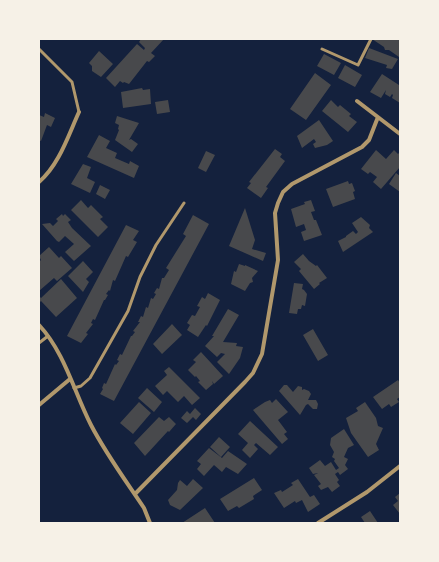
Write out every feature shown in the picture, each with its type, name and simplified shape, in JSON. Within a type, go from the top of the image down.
[{"type":"street","points":[[357,101],[400,134]]},
{"type":"street","points":[[39,182],[50,171],[56,162],[79,112]]},
{"type":"street","points":[[135,494],[245,382],[259,364],[278,260],[276,213],[278,203],[283,192],[304,176],[362,147],[369,140],[378,117]]},
{"type":"street","points":[[39,325],[48,336],[60,357],[91,426],[135,494],[150,523]]},
{"type":"street","points":[[39,405],[70,379]]},
{"type":"street","points":[[318,523],[367,492],[400,466]]},
{"type":"lane","points":[[322,49],[358,65],[371,39]]},
{"type":"lane","points":[[39,49],[72,82],[79,112]]},
{"type":"lane","points":[[74,388],[81,386],[90,378],[128,311],[140,277],[156,245],[184,203]]},
{"type":"lane","points":[[39,343],[48,336]]},
{"type":"building","points":[[141,39],[164,39],[151,53],[155,56],[149,62],[147,61],[129,84],[120,81],[115,87],[106,78],[137,44],[144,50],[145,48],[139,42]]},
{"type":"building","points":[[372,39],[400,39],[399,57],[389,50],[385,50],[384,47]]},
{"type":"building","points":[[369,48],[398,59],[392,69],[386,68],[387,65],[365,58]]},
{"type":"building","points":[[99,51],[113,64],[101,77],[92,71],[92,66],[89,63]]},
{"type":"building","points":[[324,54],[341,63],[334,75],[317,66]]},
{"type":"building","points":[[345,65],[362,75],[355,87],[338,78]]},
{"type":"building","points":[[315,73],[331,85],[306,120],[290,109]]},
{"type":"building","points":[[382,74],[399,85],[400,83],[400,103],[392,98],[392,94],[390,97],[385,94],[386,90],[381,98],[370,92]]},
{"type":"building","points":[[142,88],[143,90],[150,89],[151,104],[123,108],[121,92]]},
{"type":"building","points":[[168,100],[170,112],[157,114],[155,102]]},
{"type":"building","points":[[331,100],[338,107],[340,105],[351,114],[349,116],[357,122],[348,132],[322,111]]},
{"type":"building","points":[[45,113],[55,118],[51,127],[47,125],[41,141],[39,140],[39,115],[44,117]]},
{"type":"building","points":[[117,116],[139,123],[129,140],[131,139],[138,144],[132,152],[115,140],[119,130],[119,125],[115,123]]},
{"type":"building","points":[[319,120],[333,141],[327,145],[315,148],[313,144],[316,142],[314,139],[302,148],[297,136]]},
{"type":"building","points":[[99,135],[110,141],[106,148],[117,153],[115,158],[129,164],[130,161],[139,166],[134,178],[87,157]]},
{"type":"building","points":[[275,149],[282,154],[280,157],[285,161],[266,187],[268,188],[261,198],[247,188],[251,183],[249,182]]},
{"type":"building","points":[[376,150],[386,159],[394,150],[398,154],[400,152],[400,167],[381,189],[373,182],[377,177],[370,172],[368,174],[361,169]]},
{"type":"building","points":[[206,151],[215,155],[206,172],[198,168]]},
{"type":"building","points":[[83,164],[91,167],[87,178],[95,182],[90,193],[71,184]]},
{"type":"building","points":[[396,173],[400,176],[400,192],[389,184]]},
{"type":"building","points":[[348,181],[349,184],[352,183],[355,191],[353,192],[355,199],[333,207],[326,189]]},
{"type":"building","points":[[100,185],[110,190],[105,199],[96,194]]},
{"type":"building","points":[[81,200],[88,208],[91,205],[103,217],[100,219],[108,227],[98,237],[71,210]]},
{"type":"building","points":[[311,200],[315,211],[311,212],[322,235],[304,241],[301,232],[306,230],[304,224],[296,227],[291,209]]},
{"type":"building","points":[[245,208],[255,240],[252,249],[266,253],[263,261],[229,246]]},
{"type":"building","points":[[62,214],[63,216],[65,214],[71,220],[68,222],[72,228],[91,246],[74,261],[65,252],[74,244],[65,236],[59,242],[57,241],[42,224],[50,223],[53,226],[58,221],[56,219]]},
{"type":"building","points":[[193,215],[209,224],[114,401],[100,394],[104,383],[106,384],[115,364],[116,365],[119,361],[117,360],[120,354],[122,355],[131,336],[135,332],[133,331],[140,322],[138,322],[141,316],[143,317],[146,307],[148,308],[151,298],[153,299],[156,294],[154,293],[157,288],[159,289],[162,278],[164,278],[169,270],[166,268],[186,236],[183,234]]},
{"type":"building","points":[[361,217],[370,225],[369,228],[373,232],[343,252],[338,241],[353,231],[356,234],[358,232],[352,223]]},
{"type":"building","points":[[126,225],[139,231],[133,240],[137,242],[128,257],[126,256],[115,281],[113,280],[110,291],[109,290],[106,294],[108,295],[104,300],[95,320],[93,319],[91,323],[93,324],[86,333],[88,334],[81,343],[67,336]]},
{"type":"building","points":[[49,247],[59,258],[61,256],[72,268],[57,281],[54,278],[39,291],[39,262],[41,260],[39,256]]},
{"type":"building","points":[[303,254],[309,261],[316,266],[317,265],[327,278],[319,283],[320,284],[314,289],[299,271],[301,269],[294,262]]},
{"type":"building","points":[[83,261],[93,272],[86,279],[89,282],[83,292],[68,276]]},
{"type":"building","points":[[239,264],[258,271],[252,278],[253,282],[250,283],[245,291],[231,284],[234,271],[236,272]]},
{"type":"building","points":[[61,279],[77,298],[56,317],[41,301],[39,303],[39,296],[41,298]]},
{"type":"building","points":[[294,283],[303,284],[302,289],[307,294],[305,306],[302,305],[301,309],[298,309],[297,314],[289,313]]},
{"type":"building","points":[[208,293],[220,300],[207,326],[206,325],[198,337],[187,330],[190,325],[187,323],[192,315],[195,316],[200,307],[197,306],[202,297],[205,299]]},
{"type":"building","points":[[228,309],[239,315],[223,342],[237,343],[236,346],[243,347],[240,358],[229,374],[217,362],[225,354],[221,353],[217,357],[205,346],[214,336],[212,336]]},
{"type":"building","points":[[172,324],[182,335],[162,354],[153,344]]},
{"type":"building","points":[[313,329],[328,355],[318,361],[303,335]]},
{"type":"building","points":[[201,352],[223,376],[214,384],[212,381],[213,384],[206,390],[198,382],[200,381],[196,376],[195,377],[188,370],[196,362],[193,360]]},
{"type":"building","points":[[169,367],[200,398],[192,405],[184,396],[178,402],[167,391],[163,395],[155,386],[167,375],[164,371]]},
{"type":"building","points":[[398,380],[400,383],[400,397],[397,399],[399,402],[391,407],[389,404],[382,409],[373,397]]},
{"type":"building","points":[[284,385],[287,385],[293,392],[298,386],[302,387],[302,390],[304,389],[309,391],[311,394],[308,400],[316,400],[318,404],[317,409],[313,409],[308,404],[300,415],[279,391]]},
{"type":"building","points":[[147,388],[162,402],[154,412],[138,398]]},
{"type":"building","points":[[276,399],[288,412],[278,420],[287,432],[284,434],[288,439],[282,444],[253,410],[265,402],[270,400],[272,403]]},
{"type":"building","points":[[139,402],[151,413],[133,434],[120,423]]},
{"type":"building","points":[[365,402],[376,418],[378,426],[383,428],[376,444],[379,450],[368,457],[351,433],[346,418],[358,411],[356,408]]},
{"type":"building","points":[[195,408],[201,414],[196,420],[193,417],[187,423],[181,418],[187,411],[190,414]]},
{"type":"building","points":[[159,417],[164,421],[169,417],[176,424],[145,456],[134,443]]},
{"type":"building","points":[[250,421],[278,447],[270,455],[256,443],[254,445],[258,449],[250,458],[242,450],[248,443],[238,434]]},
{"type":"building","points":[[344,429],[354,445],[348,448],[344,457],[348,459],[345,465],[348,469],[340,475],[338,472],[335,474],[339,480],[337,482],[340,486],[332,492],[328,487],[321,490],[318,486],[321,484],[314,475],[318,473],[313,474],[309,468],[320,460],[325,466],[331,462],[336,470],[339,468],[334,461],[335,459],[332,457],[334,452],[330,445],[331,438]]},
{"type":"building","points":[[219,437],[230,447],[221,457],[210,447]]},
{"type":"building","points":[[209,448],[222,458],[228,451],[247,464],[238,474],[226,467],[222,472],[214,465],[204,476],[197,469],[201,464],[197,461]]},
{"type":"building","points":[[254,478],[262,490],[253,496],[254,499],[239,508],[237,506],[228,511],[220,499]]},
{"type":"building","points":[[193,479],[203,488],[180,510],[170,505],[168,500],[177,490],[180,480],[187,486]]},
{"type":"building","points":[[298,479],[310,497],[314,495],[320,504],[308,512],[302,500],[296,503],[295,501],[284,508],[274,493],[281,490],[282,492],[293,485],[291,483]]},
{"type":"building","points":[[400,493],[400,514],[393,505],[398,501],[395,497]]},
{"type":"building","points":[[205,508],[215,523],[182,523]]},
{"type":"building","points":[[370,511],[378,523],[365,523],[361,517]]}]
